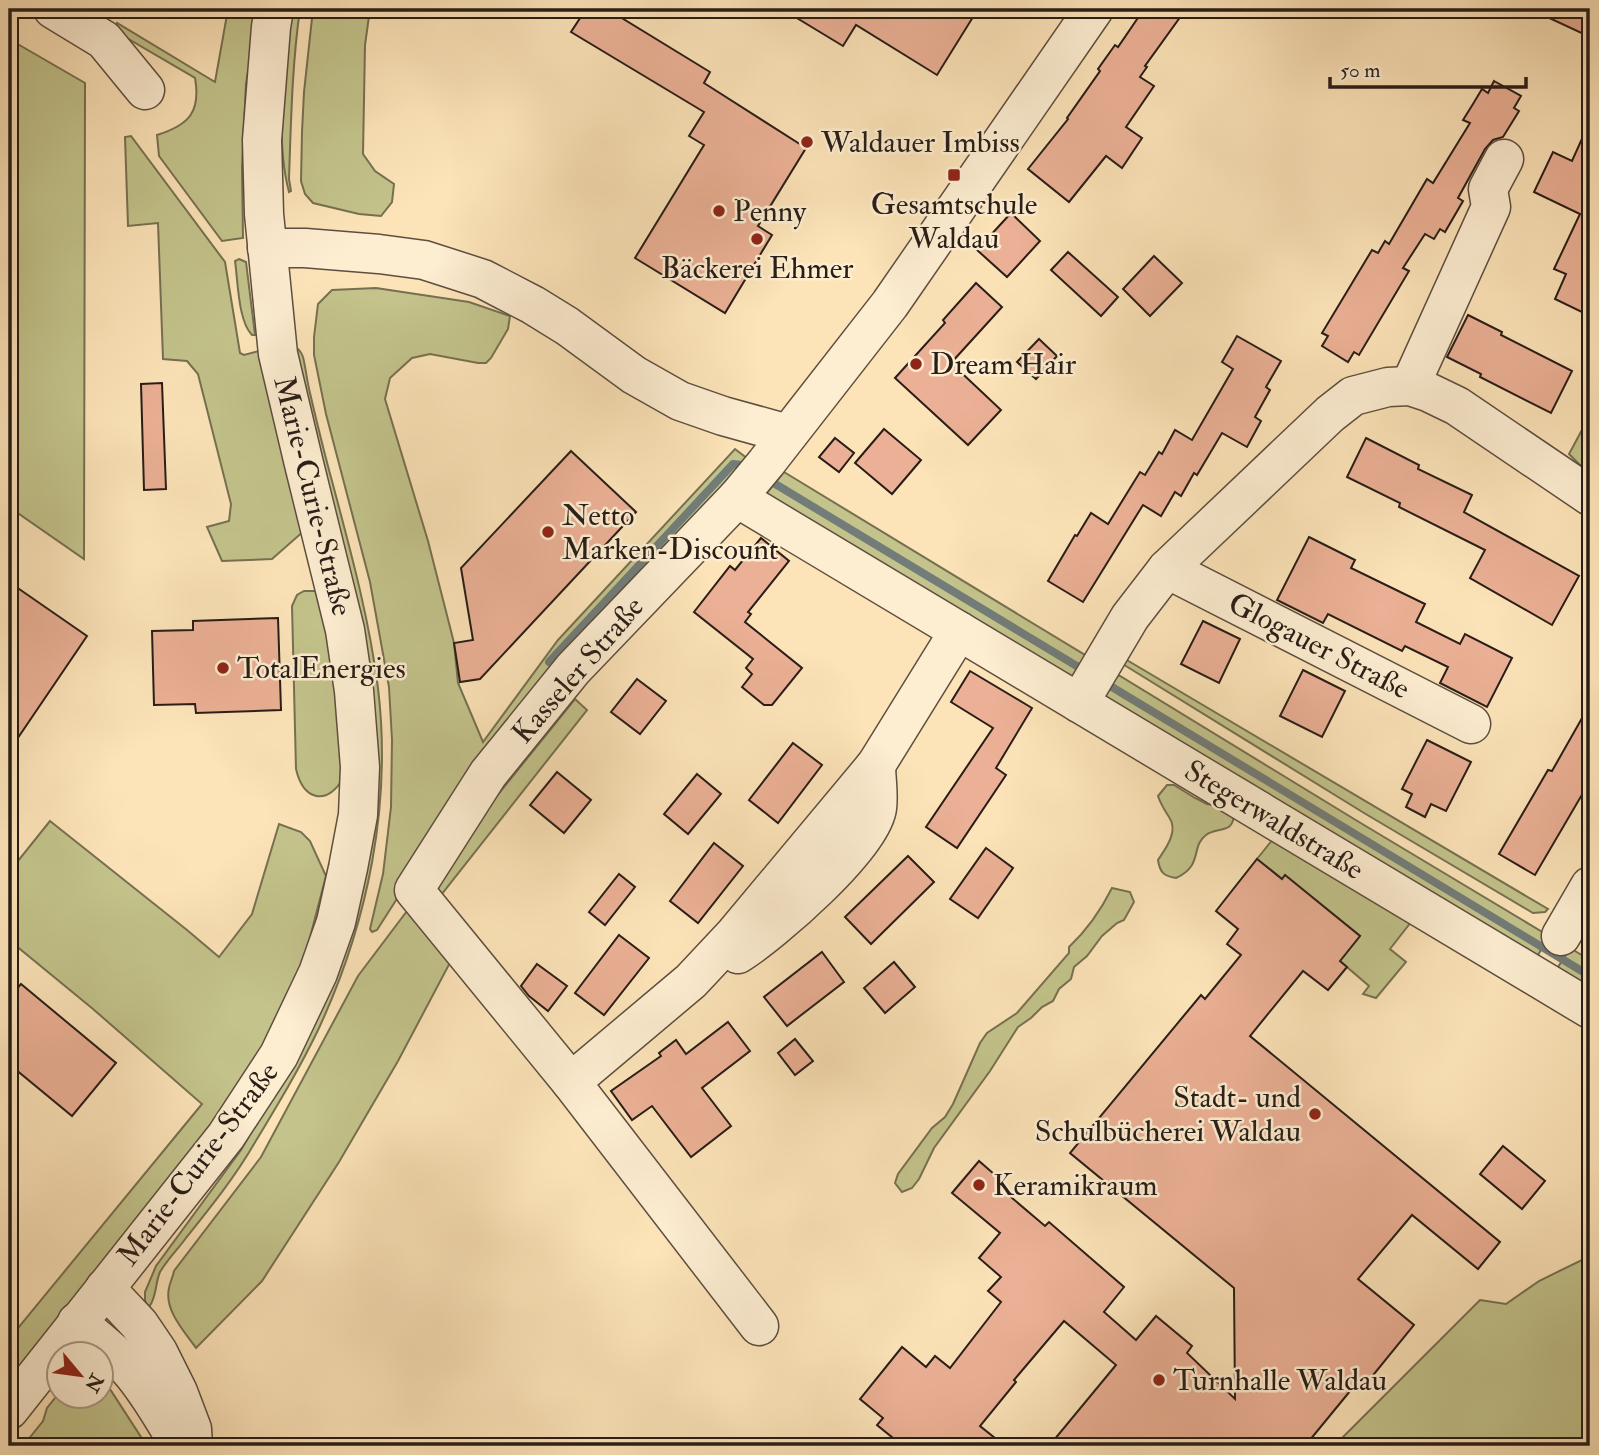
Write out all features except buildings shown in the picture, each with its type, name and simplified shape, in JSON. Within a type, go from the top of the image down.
[{"type":"street","points":[[53,9],[104,40],[145,90]]},
{"type":"street","name":"Marie-Curie-Straße","points":[[9,1410],[226,1136],[279,1055],[318,973],[336,922],[358,815],[360,767],[354,691],[345,630],[278,354],[264,214],[262,141],[274,9]]},
{"type":"street","name":"Kasseler Straße","points":[[571,1082],[414,890],[488,774],[573,669],[760,469],[890,304],[1094,9]]},
{"type":"street","points":[[1410,386],[1491,207],[1488,189],[1504,159]]},
{"type":"street","points":[[267,248],[305,248],[424,260],[483,279],[567,326],[634,375],[680,401],[723,416],[760,469]]},
{"type":"street","points":[[1089,686],[1130,617],[1167,569],[1330,414],[1353,396],[1388,387],[1410,386],[1428,392],[1457,406],[1590,496]]},
{"type":"street","name":"Stegerwaldstraße","points":[[760,469],[959,631],[1089,686],[1590,1009]]},
{"type":"street","name":"Glogauer Straße","points":[[1167,569],[1471,724]]},
{"type":"street","points":[[759,1326],[571,1082],[691,981],[735,934],[876,765],[959,631]]},
{"type":"street","points":[[1561,936],[1590,886]]},
{"type":"street","points":[[105,1288],[139,1324],[158,1352],[178,1392],[192,1429],[193,1446]]},
{"type":"street","points":[[77,1322],[132,1373],[158,1407],[180,1446]]},
{"type":"green space","points":[[228,9],[258,9],[246,84],[242,167],[243,238],[222,241],[159,156],[157,135],[185,122],[194,108],[195,78],[113,30],[117,23],[215,82]]},
{"type":"green space","points":[[292,9],[300,9],[292,94],[289,192],[282,148],[282,125],[284,77]]},
{"type":"green space","points":[[313,9],[370,9],[365,45],[363,154],[375,171],[394,184],[392,202],[381,216],[359,214],[313,203],[305,194],[301,181],[302,132]]},
{"type":"green space","points":[[9,39],[85,83],[84,559],[9,507]]},
{"type":"green space","points":[[131,136],[225,262],[240,353],[244,355],[259,351],[305,530],[272,559],[222,561],[207,527],[229,521],[231,504],[198,374],[187,361],[163,359],[158,223],[128,226],[125,137]]},
{"type":"green space","points":[[239,259],[246,262],[255,335],[247,329],[241,311],[235,261]]},
{"type":"green space","points":[[376,288],[469,302],[510,316],[508,329],[486,363],[430,354],[412,358],[390,378],[385,399],[428,541],[454,643],[458,683],[483,742],[558,640],[735,449],[748,459],[483,764],[377,930],[372,932],[370,929],[383,874],[391,807],[392,740],[389,687],[370,582],[326,414],[314,355],[314,337],[318,304],[332,290]]},
{"type":"green space","points":[[293,345],[303,357],[370,635],[378,688],[382,775],[372,862],[351,946],[312,1043],[239,1168],[160,1272],[149,1307],[145,1301],[145,1292],[156,1266],[241,1150],[278,1087],[362,872]]},
{"type":"green space","points":[[1590,415],[1590,473],[1569,454]]},
{"type":"green space","points":[[784,472],[1085,655],[1074,678],[765,495]]},
{"type":"green space","points":[[304,591],[315,591],[321,595],[330,630],[343,779],[336,788],[322,796],[309,793],[299,779],[296,769],[292,606],[297,595]]},
{"type":"green space","points":[[1120,656],[1548,909],[1545,912],[1533,913],[1364,813],[1121,663]]},
{"type":"green space","points":[[1116,675],[1549,936],[1535,960],[1103,695]]},
{"type":"green space","points":[[575,699],[587,710],[441,895],[433,878],[434,874]]},
{"type":"green space","points":[[1167,785],[1174,785],[1207,804],[1221,806],[1234,814],[1228,828],[1211,832],[1201,840],[1194,862],[1185,873],[1176,878],[1163,873],[1158,860],[1168,845],[1173,828],[1158,796]]},
{"type":"green space","points":[[50,821],[219,957],[252,914],[279,824],[301,832],[310,841],[326,876],[301,972],[271,1037],[189,1156],[9,1387],[9,1339],[202,1104],[9,940],[9,872]]},
{"type":"green space","points":[[1273,839],[1411,922],[1390,949],[1406,962],[1376,998],[1363,994],[1369,986],[1340,961],[1360,936],[1285,876],[1282,879],[1257,859]]},
{"type":"green space","points":[[1112,888],[1130,892],[1134,902],[1124,920],[1102,936],[1087,956],[1074,967],[1071,979],[1059,989],[1053,1001],[1018,1027],[934,1148],[919,1179],[912,1188],[902,1192],[895,1183],[898,1174],[932,1128],[945,1117],[980,1043],[987,1033],[1017,1013],[1069,953],[1069,947],[1093,919]]},
{"type":"green space","points":[[407,911],[453,957],[398,1061],[339,1162],[262,1281],[196,1348],[176,1320],[169,1304],[169,1288],[174,1271],[261,1157],[358,976]]},
{"type":"green space","points":[[1570,948],[1590,960],[1590,994],[1555,972]]},
{"type":"green space","points":[[1590,1256],[1590,1446],[1334,1446],[1480,1300],[1506,1304],[1539,1281]]},
{"type":"green space","points":[[116,1398],[143,1440],[151,1446],[23,1446],[43,1421],[46,1410],[116,1410]]},
{"type":"waterway","points":[[549,662],[733,464],[749,469]]},
{"type":"waterway","points":[[767,479],[1085,671]]},
{"type":"waterway","points":[[1102,681],[1590,976]]},
{"type":"place","name":"Waldauer Imbiss","points":[[807,142]]},
{"type":"place","name":"Gesamtschule Waldau","points":[[954,175]]},
{"type":"place","name":"Penny","points":[[719,211]]},
{"type":"place","name":"Bäckerei Ehmer","points":[[757,239]]},
{"type":"place","name":"Dream Hair","points":[[916,364]]},
{"type":"place","name":"Netto Marken-Discount","points":[[548,532]]},
{"type":"place","name":"TotalEnergies","points":[[223,668]]},
{"type":"place","name":"Stadt- und Schulbücherei Waldau","points":[[1315,1114]]},
{"type":"place","name":"Keramikraum","points":[[979,1185]]},
{"type":"place","name":"Turnhalle Waldau","points":[[1159,1380]]}]
